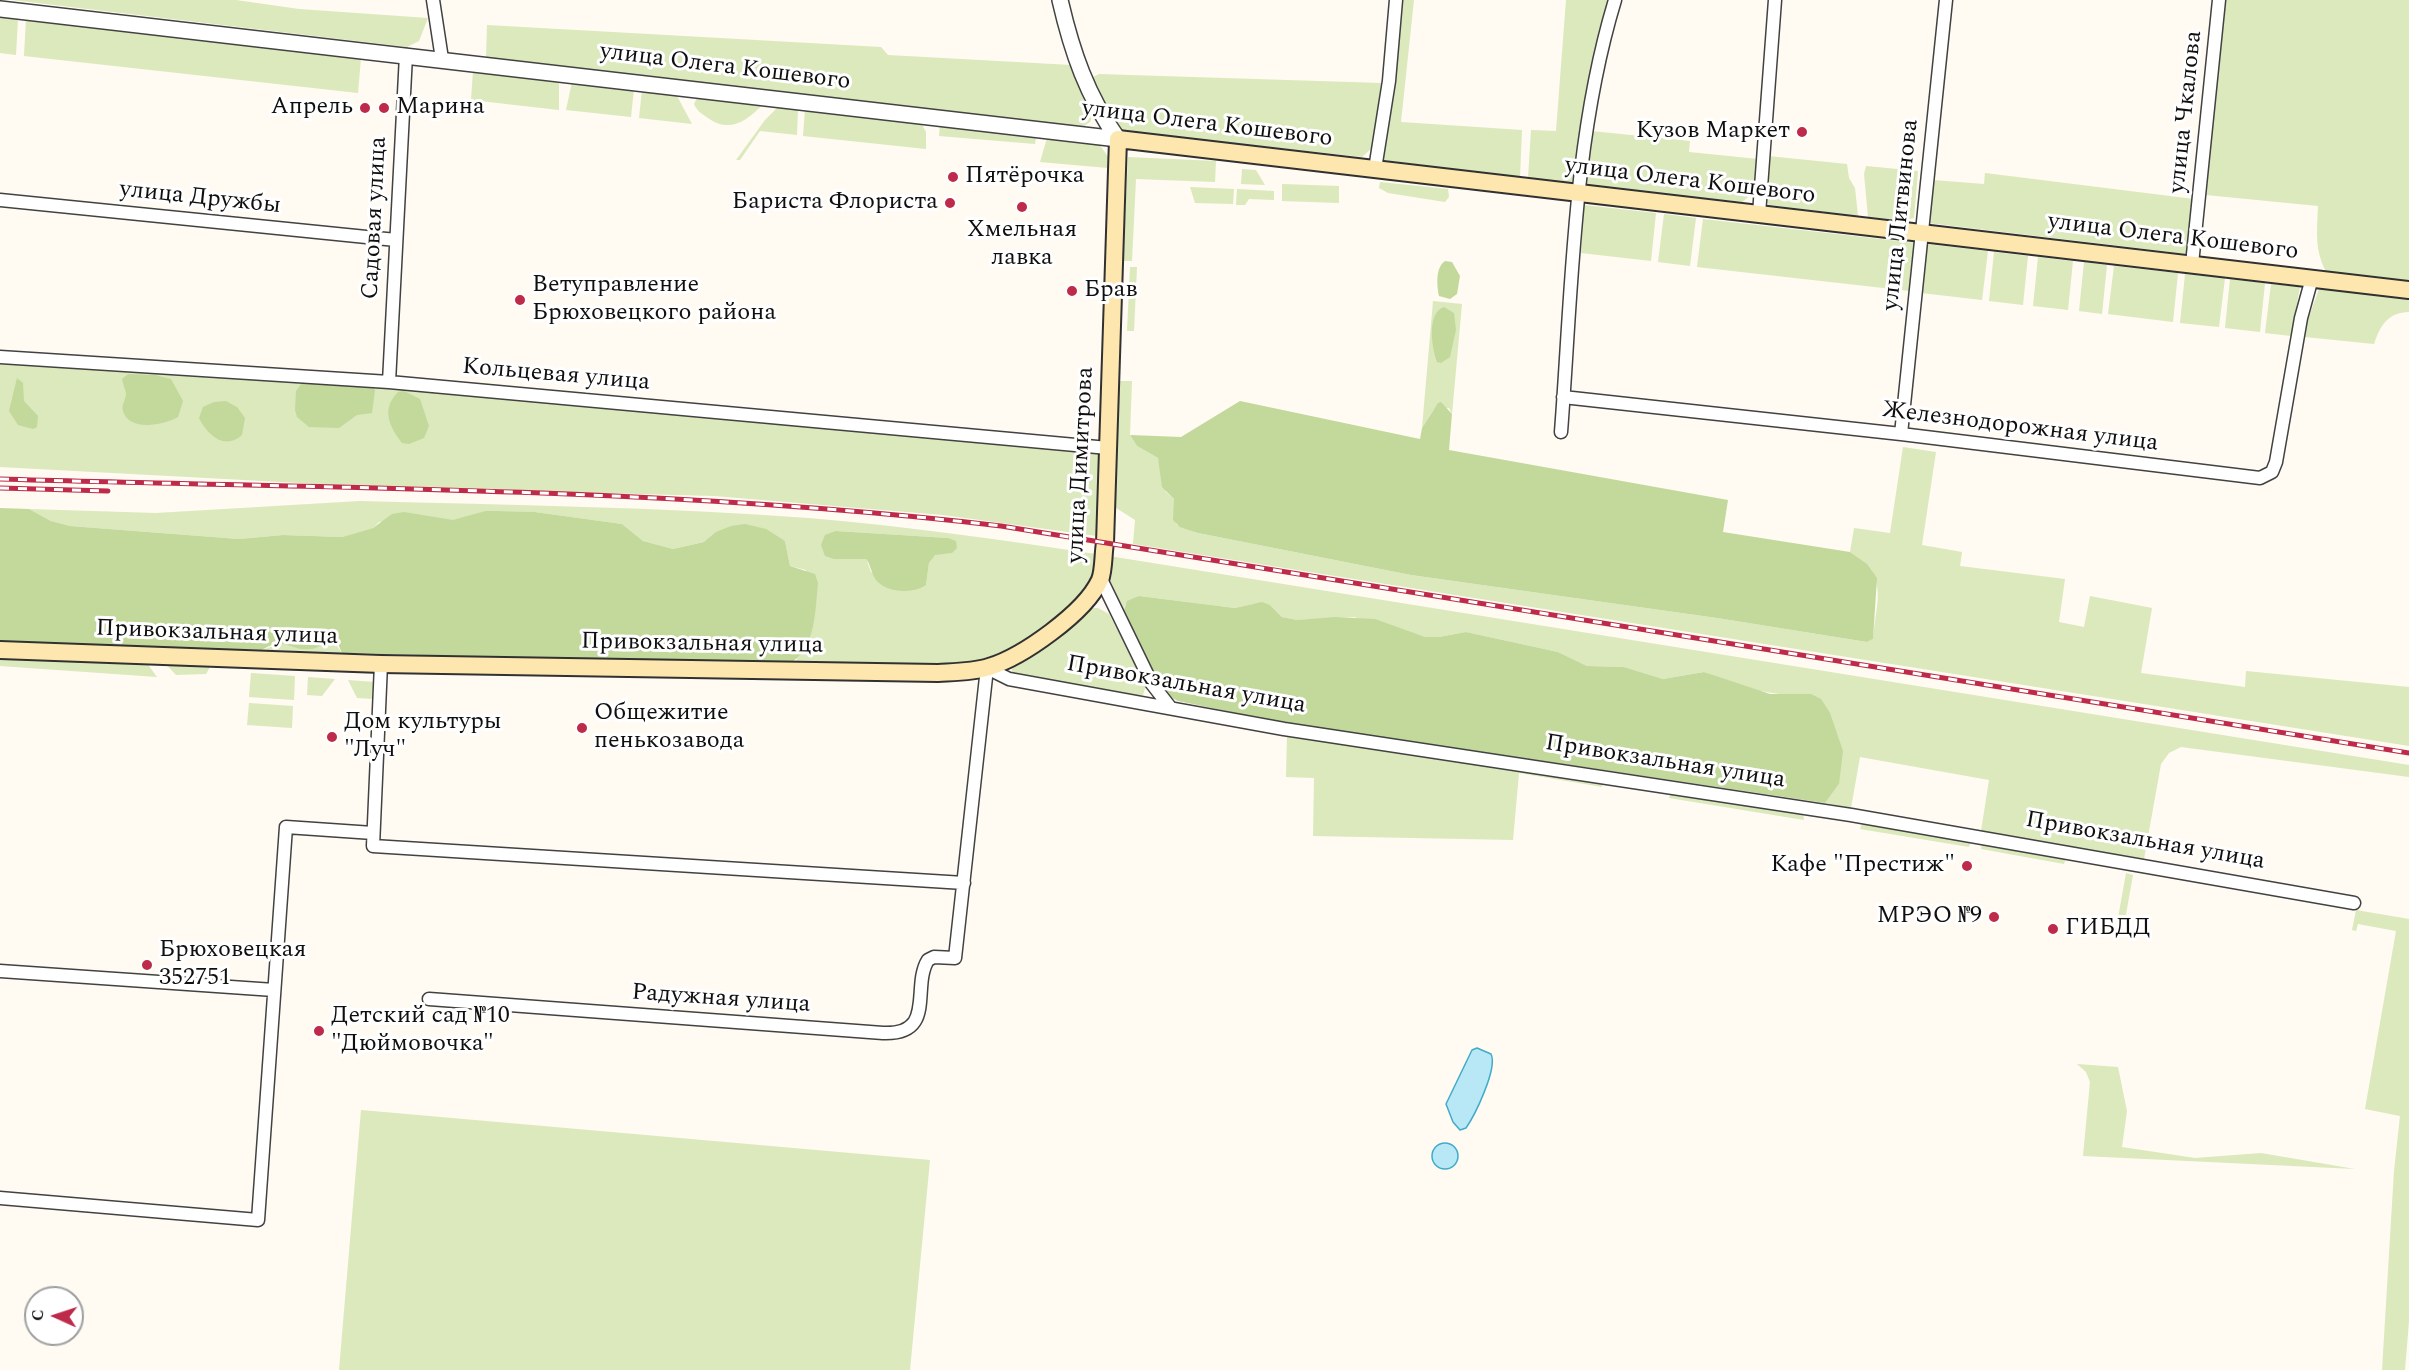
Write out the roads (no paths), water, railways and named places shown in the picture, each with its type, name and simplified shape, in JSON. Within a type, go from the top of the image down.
[{"type":"main road","name":"улица Олега Кошевого","points":[[1118,139],[2409,290]]},
{"type":"main road","name":"улица Димитрова","points":[[987,668],[1026,650],[1078,607],[1101,579],[1105,543],[1118,139]]},
{"type":"main road","name":"Привокзальная улица","points":[[0,650],[381,664],[938,673],[987,668]]},
{"type":"street","points":[[433,0],[442,59]]},
{"type":"street","points":[[1060,0],[1070,44],[1082,78],[1102,117],[1118,139]]},
{"type":"street","points":[[1375,169],[1389,81],[1396,0]]},
{"type":"street","points":[[1561,432],[1580,194],[1590,109],[1615,0]]},
{"type":"street","points":[[1759,214],[1775,0]]},
{"type":"street","name":"улица Литвинова","points":[[1900,434],[1946,0]]},
{"type":"street","name":"улица Чкалова","points":[[2192,264],[2219,0]]},
{"type":"street","name":"улица Олега Кошевого","points":[[0,9],[1118,139]]},
{"type":"street","name":"Садовая улица","points":[[389,382],[406,55]]},
{"type":"street","name":"улица Дружбы","points":[[0,200],[396,240]]},
{"type":"street","name":"Железнодорожная улица","points":[[1563,397],[1900,434],[2251,478],[2266,476],[2276,462],[2301,318],[2312,278]]},
{"type":"street","name":"Кольцевая улица","points":[[0,357],[389,382],[1108,448]]},
{"type":"street","points":[[1101,579],[1152,684],[1170,706]]},
{"type":"street","points":[[1078,607],[1099,601],[1116,610]]},
{"type":"street","points":[[381,664],[373,846],[964,883],[987,668]]},
{"type":"street","name":"Привокзальная улица","points":[[987,668],[1009,679],[1170,706],[1284,729],[1851,815],[2354,903]]},
{"type":"street","points":[[0,1198],[258,1220],[286,827],[373,833]]},
{"type":"street","name":"Радужная улица","points":[[429,999],[891,1033],[906,1029],[917,1018],[928,960],[934,957],[955,958],[964,883]]},
{"type":"street","points":[[0,971],[274,990]]},
{"type":"water","points":[[1477,1048],[1491,1054],[1489,1080],[1475,1113],[1466,1128],[1460,1130],[1453,1122],[1446,1104],[1472,1050]]},
{"type":"water","points":[[1445,1143],[1454,1147],[1458,1156],[1454,1165],[1445,1169],[1436,1165],[1432,1156],[1436,1147]]},
{"type":"railway","points":[[0,479],[376,488],[626,497],[876,513],[1001,526],[2409,753]]},
{"type":"railway","points":[[0,488],[108,491]]},
{"type":"place","name":"Апрель","points":[[365,108]]},
{"type":"place","name":"Марина","points":[[384,108]]},
{"type":"place","name":"Кузов Маркет","points":[[1802,132]]},
{"type":"place","name":"Пятёрочка","points":[[953,177]]},
{"type":"place","name":"Бариста Флориста","points":[[950,203]]},
{"type":"place","name":"Хмельная лавка","points":[[1022,207]]},
{"type":"place","name":"Брав","points":[[1072,291]]},
{"type":"place","name":"Ветуправление Брюховецкого района","points":[[520,300]]},
{"type":"place","name":"Общежитие пенькозавода","points":[[582,728]]},
{"type":"place","name":"Дом культуры \"Луч\"","points":[[332,737]]},
{"type":"place","name":"Кафе \"Престиж\"","points":[[1967,866]]},
{"type":"place","name":"МРЭО №9","points":[[1994,917]]},
{"type":"place","name":"ГИБДД","points":[[2053,929]]},
{"type":"place","name":"Брюховецкая 352751","points":[[147,965]]},
{"type":"place","name":"Детский сад №10 \"Дюймовочка\"","points":[[319,1031]]}]
